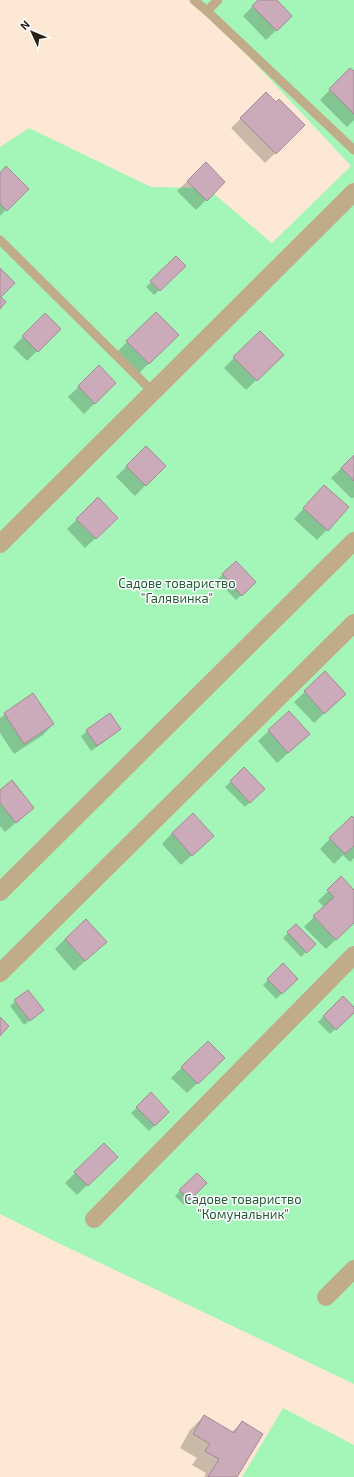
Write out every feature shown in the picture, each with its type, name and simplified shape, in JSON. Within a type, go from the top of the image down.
[{"type":"street","points":[[0,544],[354,192]]},
{"type":"street","points":[[0,892],[354,541]]},
{"type":"street","points":[[0,973],[354,623]]},
{"type":"street","points":[[94,1219],[354,955]]},
{"type":"street","points":[[326,1297],[354,1269]]},
{"type":"lane","points":[[194,0],[354,150]]},
{"type":"lane","points":[[207,11],[218,0]]},
{"type":"lane","points":[[0,240],[153,392]]},
{"type":"green space","name":"Садове товариство \"Галявинка\"","points":[[196,0],[354,0],[354,1384],[0,1214],[0,147],[29,128],[151,187],[207,188],[272,243],[351,166]]},
{"type":"green space","points":[[283,1408],[354,1445],[354,1477],[242,1477]]},
{"type":"building","points":[[258,0],[277,0],[292,16],[277,31],[252,6]]},
{"type":"building","points":[[350,68],[354,71],[354,114],[329,89]]},
{"type":"building","points":[[266,92],[276,102],[279,99],[305,125],[276,154],[240,118]]},
{"type":"building","points":[[206,162],[225,182],[207,201],[187,181]]},
{"type":"building","points":[[6,166],[29,189],[7,211],[0,204],[0,173]]},
{"type":"building","points":[[176,256],[186,266],[160,291],[150,281]]},
{"type":"building","points":[[0,268],[15,283],[1,297],[6,302],[0,309]]},
{"type":"building","points":[[156,312],[179,335],[149,364],[126,341]]},
{"type":"building","points":[[45,313],[61,329],[38,352],[22,336]]},
{"type":"building","points":[[260,331],[284,355],[257,381],[233,357]]},
{"type":"building","points":[[99,365],[116,383],[95,404],[78,386]]},
{"type":"building","points":[[146,446],[166,466],[146,486],[126,466]]},
{"type":"building","points":[[354,455],[354,481],[341,468]]},
{"type":"building","points":[[324,485],[349,507],[328,531],[303,508]]},
{"type":"building","points":[[98,497],[118,518],[96,539],[76,519]]},
{"type":"building","points":[[236,561],[256,582],[242,596],[222,574]]},
{"type":"building","points":[[325,671],[346,694],[324,714],[304,691]]},
{"type":"building","points":[[33,693],[54,724],[24,744],[4,713]]},
{"type":"building","points":[[289,711],[310,734],[288,753],[268,730]]},
{"type":"building","points":[[110,713],[121,729],[97,746],[86,730]]},
{"type":"building","points":[[244,767],[265,789],[250,803],[230,781]]},
{"type":"building","points":[[12,780],[34,808],[16,823],[0,803],[0,790]]},
{"type":"building","points":[[193,813],[214,836],[192,856],[172,833]]},
{"type":"building","points":[[352,816],[354,818],[354,846],[345,854],[329,838]]},
{"type":"building","points":[[341,876],[354,890],[354,923],[336,940],[313,916],[334,897],[327,890]]},
{"type":"building","points":[[86,919],[107,942],[85,961],[65,939]]},
{"type":"building","points":[[296,924],[316,944],[307,953],[287,932]]},
{"type":"building","points":[[283,963],[298,979],[282,994],[267,979]]},
{"type":"building","points":[[28,990],[44,1010],[30,1021],[14,1000]]},
{"type":"building","points":[[343,996],[354,1007],[354,1013],[336,1030],[323,1016]]},
{"type":"building","points":[[0,1017],[9,1026],[0,1036]]},
{"type":"building","points":[[208,1041],[225,1058],[198,1084],[181,1067]]},
{"type":"building","points":[[151,1092],[169,1112],[155,1126],[136,1107]]},
{"type":"building","points":[[104,1143],[118,1157],[88,1186],[74,1172]]},
{"type":"building","points":[[197,1173],[207,1183],[190,1200],[179,1190]]},
{"type":"building","points":[[204,1415],[234,1433],[242,1421],[263,1434],[237,1477],[208,1477],[219,1459],[205,1451],[210,1444],[193,1434]]},
{"type":"park label","name":"Садове товариство \"Комунальник\"","points":[[243,1206]]}]
